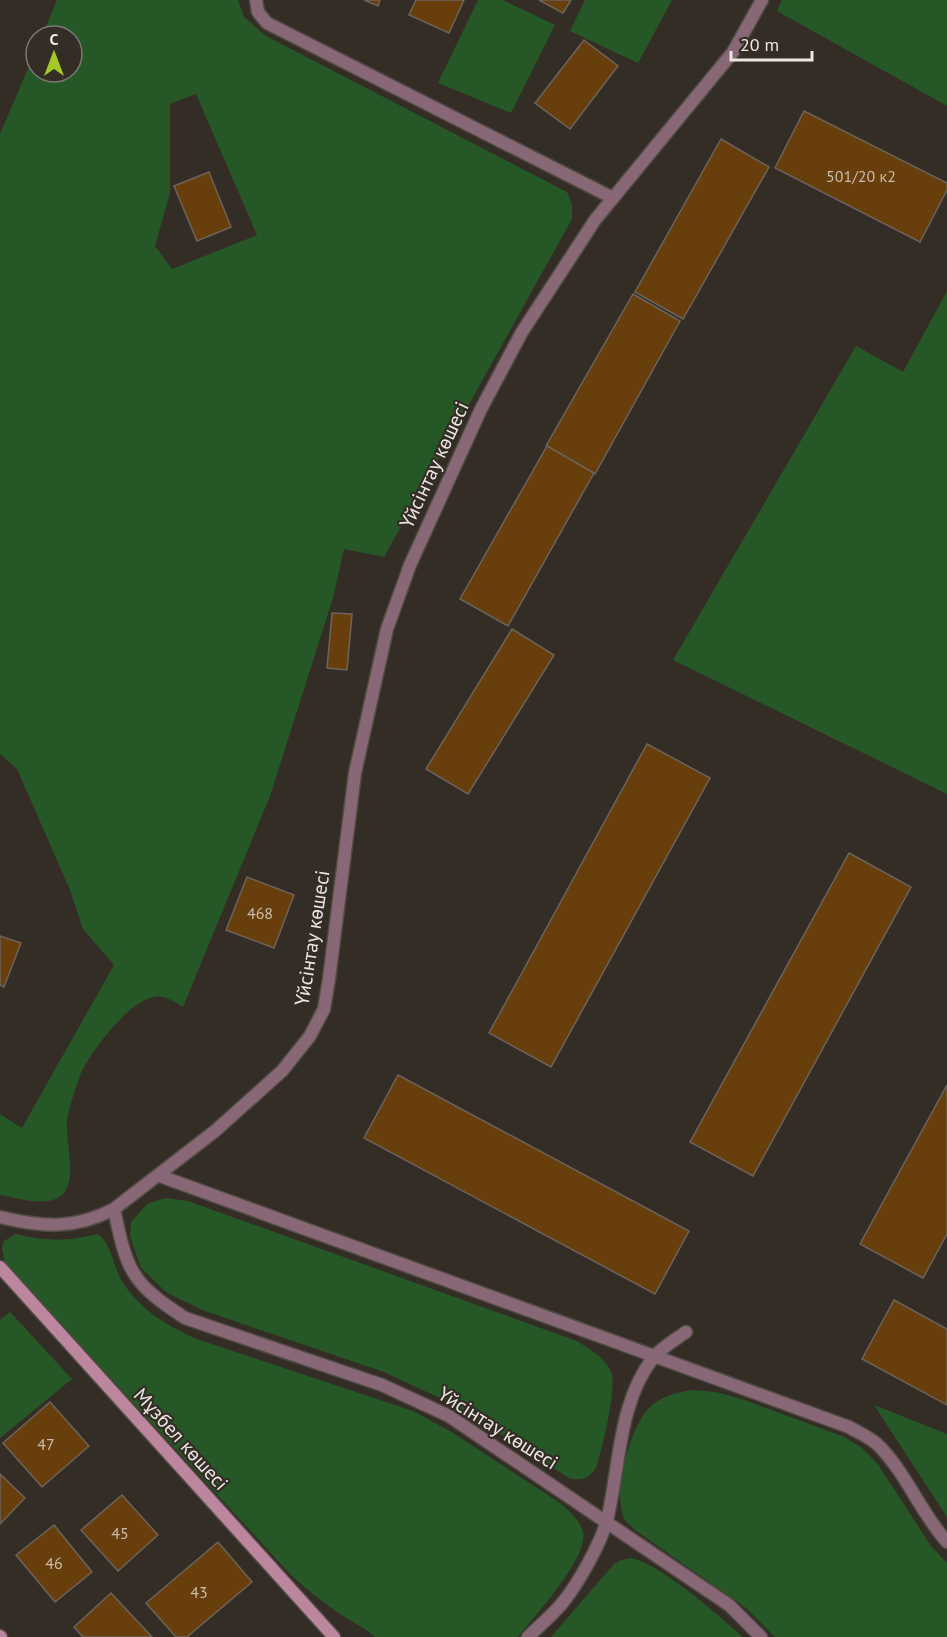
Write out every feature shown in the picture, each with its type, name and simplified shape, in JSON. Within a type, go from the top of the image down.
[{"type":"street","points":[[256,0],[258,12],[267,23],[613,198]]},
{"type":"street","name":"Үйсінтау көшесі","points":[[761,1637],[729,1605],[449,1416],[382,1384],[185,1318],[156,1299],[133,1275],[123,1252],[114,1209],[160,1176],[215,1131],[282,1071],[310,1036],[324,1009],[355,774],[387,629],[406,576],[481,409],[522,332],[595,220],[733,52],[762,0]]},
{"type":"street","points":[[160,1176],[849,1427],[878,1445],[898,1469],[932,1526],[947,1542]]},
{"type":"street","points":[[0,1217],[45,1226],[73,1224],[100,1217],[114,1209]]},
{"type":"street","name":"Мұзбел көшесі","points":[[0,1268],[334,1637]]},
{"type":"street","points":[[528,1637],[564,1601],[588,1562],[606,1521],[614,1472],[629,1408],[642,1376],[655,1356],[686,1332]]},
{"type":"green space","points":[[57,0],[238,0],[244,17],[266,36],[567,192],[572,205],[572,219],[384,557],[344,549],[333,598],[270,796],[183,1007],[162,997],[144,1000],[124,1015],[96,1048],[82,1071],[67,1119],[70,1170],[67,1188],[56,1199],[41,1202],[0,1195],[0,1114],[22,1128],[114,965],[83,929],[70,890],[17,769],[0,754],[0,134],[24,78],[24,84],[84,84],[84,24],[47,24]],"holes":[[[196,94],[257,235],[172,269],[155,246],[170,193],[170,104]]]},
{"type":"green space","points":[[478,0],[503,0],[555,25],[511,113],[438,83]]},
{"type":"green space","points":[[585,0],[672,0],[638,63],[570,31]]},
{"type":"green space","points":[[782,0],[947,0],[947,106],[777,11]]},
{"type":"green space","points":[[947,291],[947,794],[673,660],[856,346],[903,372]]},
{"type":"green space","points":[[165,1198],[188,1201],[577,1341],[605,1362],[611,1372],[612,1392],[608,1420],[596,1468],[585,1478],[569,1478],[444,1400],[384,1372],[205,1311],[167,1293],[141,1268],[130,1236],[131,1222],[147,1204]]},
{"type":"green space","points":[[16,1234],[57,1240],[97,1234],[110,1250],[120,1277],[131,1293],[147,1310],[175,1328],[197,1339],[413,1411],[450,1431],[560,1503],[574,1516],[583,1532],[583,1543],[578,1556],[559,1586],[518,1637],[375,1637],[327,1605],[291,1575],[5,1263],[2,1248],[4,1241]]},
{"type":"green space","points":[[10,1312],[72,1379],[0,1438],[0,1320]]},
{"type":"green space","points":[[694,1390],[716,1392],[744,1400],[842,1436],[861,1447],[877,1463],[931,1546],[947,1563],[947,1637],[775,1637],[746,1608],[635,1530],[625,1520],[620,1495],[624,1463],[635,1431],[641,1418],[658,1401],[676,1393]]},
{"type":"green space","points":[[874,1405],[947,1434],[947,1517]]},
{"type":"green space","points":[[631,1558],[643,1562],[673,1580],[742,1637],[551,1637],[614,1564]]},
{"type":"building","points":[[364,0],[380,0],[378,6]]},
{"type":"building","points":[[416,0],[464,0],[449,33],[409,15]]},
{"type":"building","points":[[539,0],[571,0],[563,13]]},
{"type":"building","points":[[584,40],[618,66],[570,129],[535,103]]},
{"type":"building","points":[[804,111],[947,183],[947,190],[920,242],[775,168]]},
{"type":"building","points":[[721,139],[769,167],[683,319],[635,292]]},
{"type":"building","points":[[209,172],[231,227],[197,241],[174,186]]},
{"type":"building","points":[[633,294],[680,321],[595,474],[546,446]]},
{"type":"building","points":[[547,446],[594,473],[508,626],[460,599]]},
{"type":"building","points":[[332,613],[352,614],[347,670],[327,668]]},
{"type":"building","points":[[512,629],[554,655],[468,794],[426,769]]},
{"type":"building","points":[[647,744],[710,778],[551,1067],[489,1033]]},
{"type":"building","points":[[849,853],[911,887],[753,1176],[690,1142]]},
{"type":"building","points":[[247,877],[294,895],[274,948],[226,930]]},
{"type":"building","points":[[0,936],[21,943],[4,987],[0,985]]},
{"type":"building","points":[[398,1075],[689,1231],[655,1294],[364,1138]]},
{"type":"building","points":[[947,1085],[947,1234],[923,1278],[860,1244]]},
{"type":"building","points":[[894,1300],[947,1329],[947,1405],[862,1359]]},
{"type":"building","points":[[50,1402],[89,1446],[42,1487],[3,1443]]},
{"type":"building","points":[[0,1474],[25,1498],[0,1524]]},
{"type":"building","points":[[122,1495],[158,1535],[118,1571],[81,1530]]},
{"type":"building","points":[[54,1525],[92,1572],[55,1602],[16,1555]]},
{"type":"building","points":[[218,1542],[252,1582],[187,1637],[176,1637],[146,1603]]},
{"type":"building","points":[[111,1593],[152,1637],[83,1637],[74,1627]]}]
